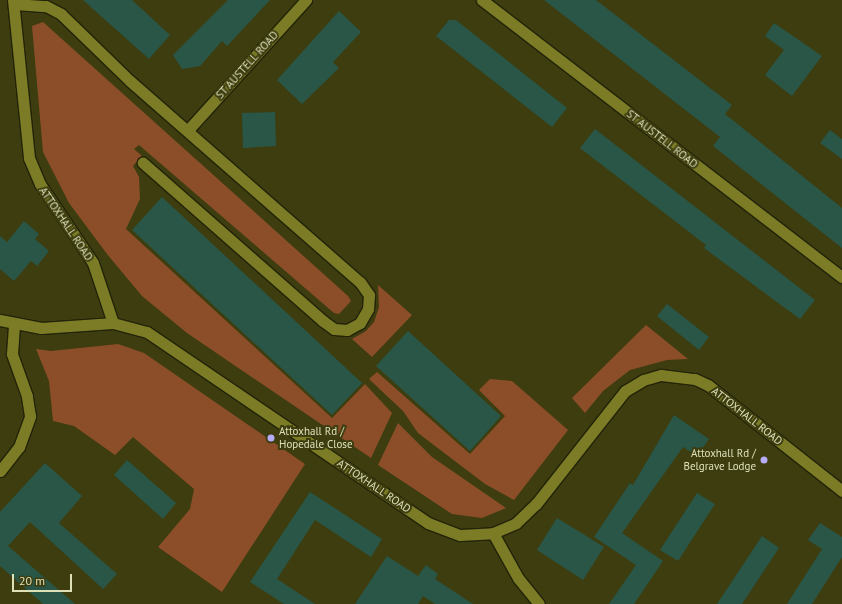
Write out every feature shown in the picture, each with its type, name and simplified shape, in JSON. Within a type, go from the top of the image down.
[{"type":"street","name":"ST AUSTELL ROAD","points":[[188,130],[306,0]]},
{"type":"street","name":"ST AUSTELL ROAD","points":[[482,0],[842,277]]},
{"type":"street","name":"ATTOXHALL ROAD","points":[[143,163],[323,321],[334,329],[347,330],[360,323],[368,309],[369,295],[360,282],[188,130],[130,82],[61,14],[39,4],[14,2],[29,158],[40,184],[93,263],[114,323],[137,328],[157,338],[428,523],[460,535],[493,533],[516,523],[536,504],[625,391],[643,380],[661,376],[694,379],[708,386],[842,491]]},
{"type":"street","points":[[0,320],[14,324],[41,328],[114,323]]},
{"type":"street","points":[[0,471],[19,447],[30,416],[27,396],[14,367],[14,324]]},
{"type":"street","points":[[493,533],[518,578],[539,604]]},
{"type":"shaded area","points":[[43,22],[348,296],[351,301],[339,314],[334,313],[139,145],[134,149],[142,156],[133,166],[139,177],[140,199],[126,229],[332,418],[365,384],[392,413],[371,458],[187,333],[142,296],[107,254],[69,203],[43,152],[32,26]]},
{"type":"shaded area","points":[[378,285],[412,315],[372,357],[352,339],[366,331],[374,322],[379,307]]},
{"type":"shaded area","points":[[646,325],[688,359],[667,360],[630,370],[603,391],[585,413],[572,398]]},
{"type":"shaded area","points":[[118,344],[144,353],[305,464],[222,592],[158,547],[190,509],[194,489],[133,437],[115,455],[74,426],[53,421],[49,381],[36,349],[51,351]]},
{"type":"shaded area","points":[[377,372],[470,454],[505,416],[479,390],[490,379],[512,381],[568,430],[514,500],[485,484],[418,433],[403,411],[369,379]]},
{"type":"shaded area","points":[[398,423],[432,457],[506,508],[482,518],[452,514],[378,465]]},
{"type":"building","points":[[83,0],[132,0],[170,35],[149,59]]},
{"type":"building","points":[[228,0],[270,0],[227,46],[222,41],[200,66],[182,69],[173,55]]},
{"type":"building","points":[[544,0],[596,0],[732,105],[725,114],[842,208],[842,248],[713,146],[720,137]]},
{"type":"building","points":[[339,11],[361,32],[333,62],[339,68],[302,104],[277,80]]},
{"type":"building","points":[[449,20],[456,20],[567,108],[552,127],[436,36]]},
{"type":"building","points":[[774,23],[822,56],[792,96],[765,75],[784,50],[765,36]]},
{"type":"building","points":[[275,112],[276,146],[243,148],[242,113]]},
{"type":"building","points":[[595,129],[815,300],[800,319],[704,248],[706,245],[580,148]]},
{"type":"building","points":[[830,130],[842,139],[842,159],[820,143]]},
{"type":"building","points":[[162,197],[362,383],[332,415],[132,230]]},
{"type":"building","points":[[24,221],[39,234],[35,239],[49,251],[37,266],[31,261],[14,281],[0,269],[0,236],[7,242]]},
{"type":"building","points":[[667,304],[709,337],[699,350],[657,316]]},
{"type":"building","points":[[408,331],[501,416],[470,451],[376,366]]},
{"type":"building","points":[[674,415],[709,439],[697,456],[683,447],[622,533],[663,561],[634,604],[609,604],[636,565],[594,537],[630,483],[633,485]]},
{"type":"building","points":[[127,460],[176,503],[163,519],[114,475]]},
{"type":"building","points":[[45,463],[82,496],[59,523],[117,574],[103,589],[30,522],[8,546],[75,604],[43,604],[0,566],[0,512]]},
{"type":"building","points":[[310,492],[382,539],[371,557],[315,520],[277,579],[315,604],[284,604],[250,582]]},
{"type":"building","points":[[697,493],[715,504],[678,561],[660,550]]},
{"type":"building","points":[[557,518],[604,547],[583,580],[537,550]]},
{"type":"building","points":[[820,523],[842,537],[842,557],[812,604],[787,604],[822,549],[808,540]]},
{"type":"building","points":[[762,536],[779,548],[742,604],[717,604]]},
{"type":"building","points":[[387,556],[418,576],[426,565],[438,574],[435,579],[473,604],[435,604],[423,596],[418,604],[355,604]]},
{"type":"place","name":"Attoxhall Rd / Hopedale Close","points":[[271,438]]},
{"type":"place","name":"Attoxhall Rd / Belgrave Lodge","points":[[764,460]]}]
